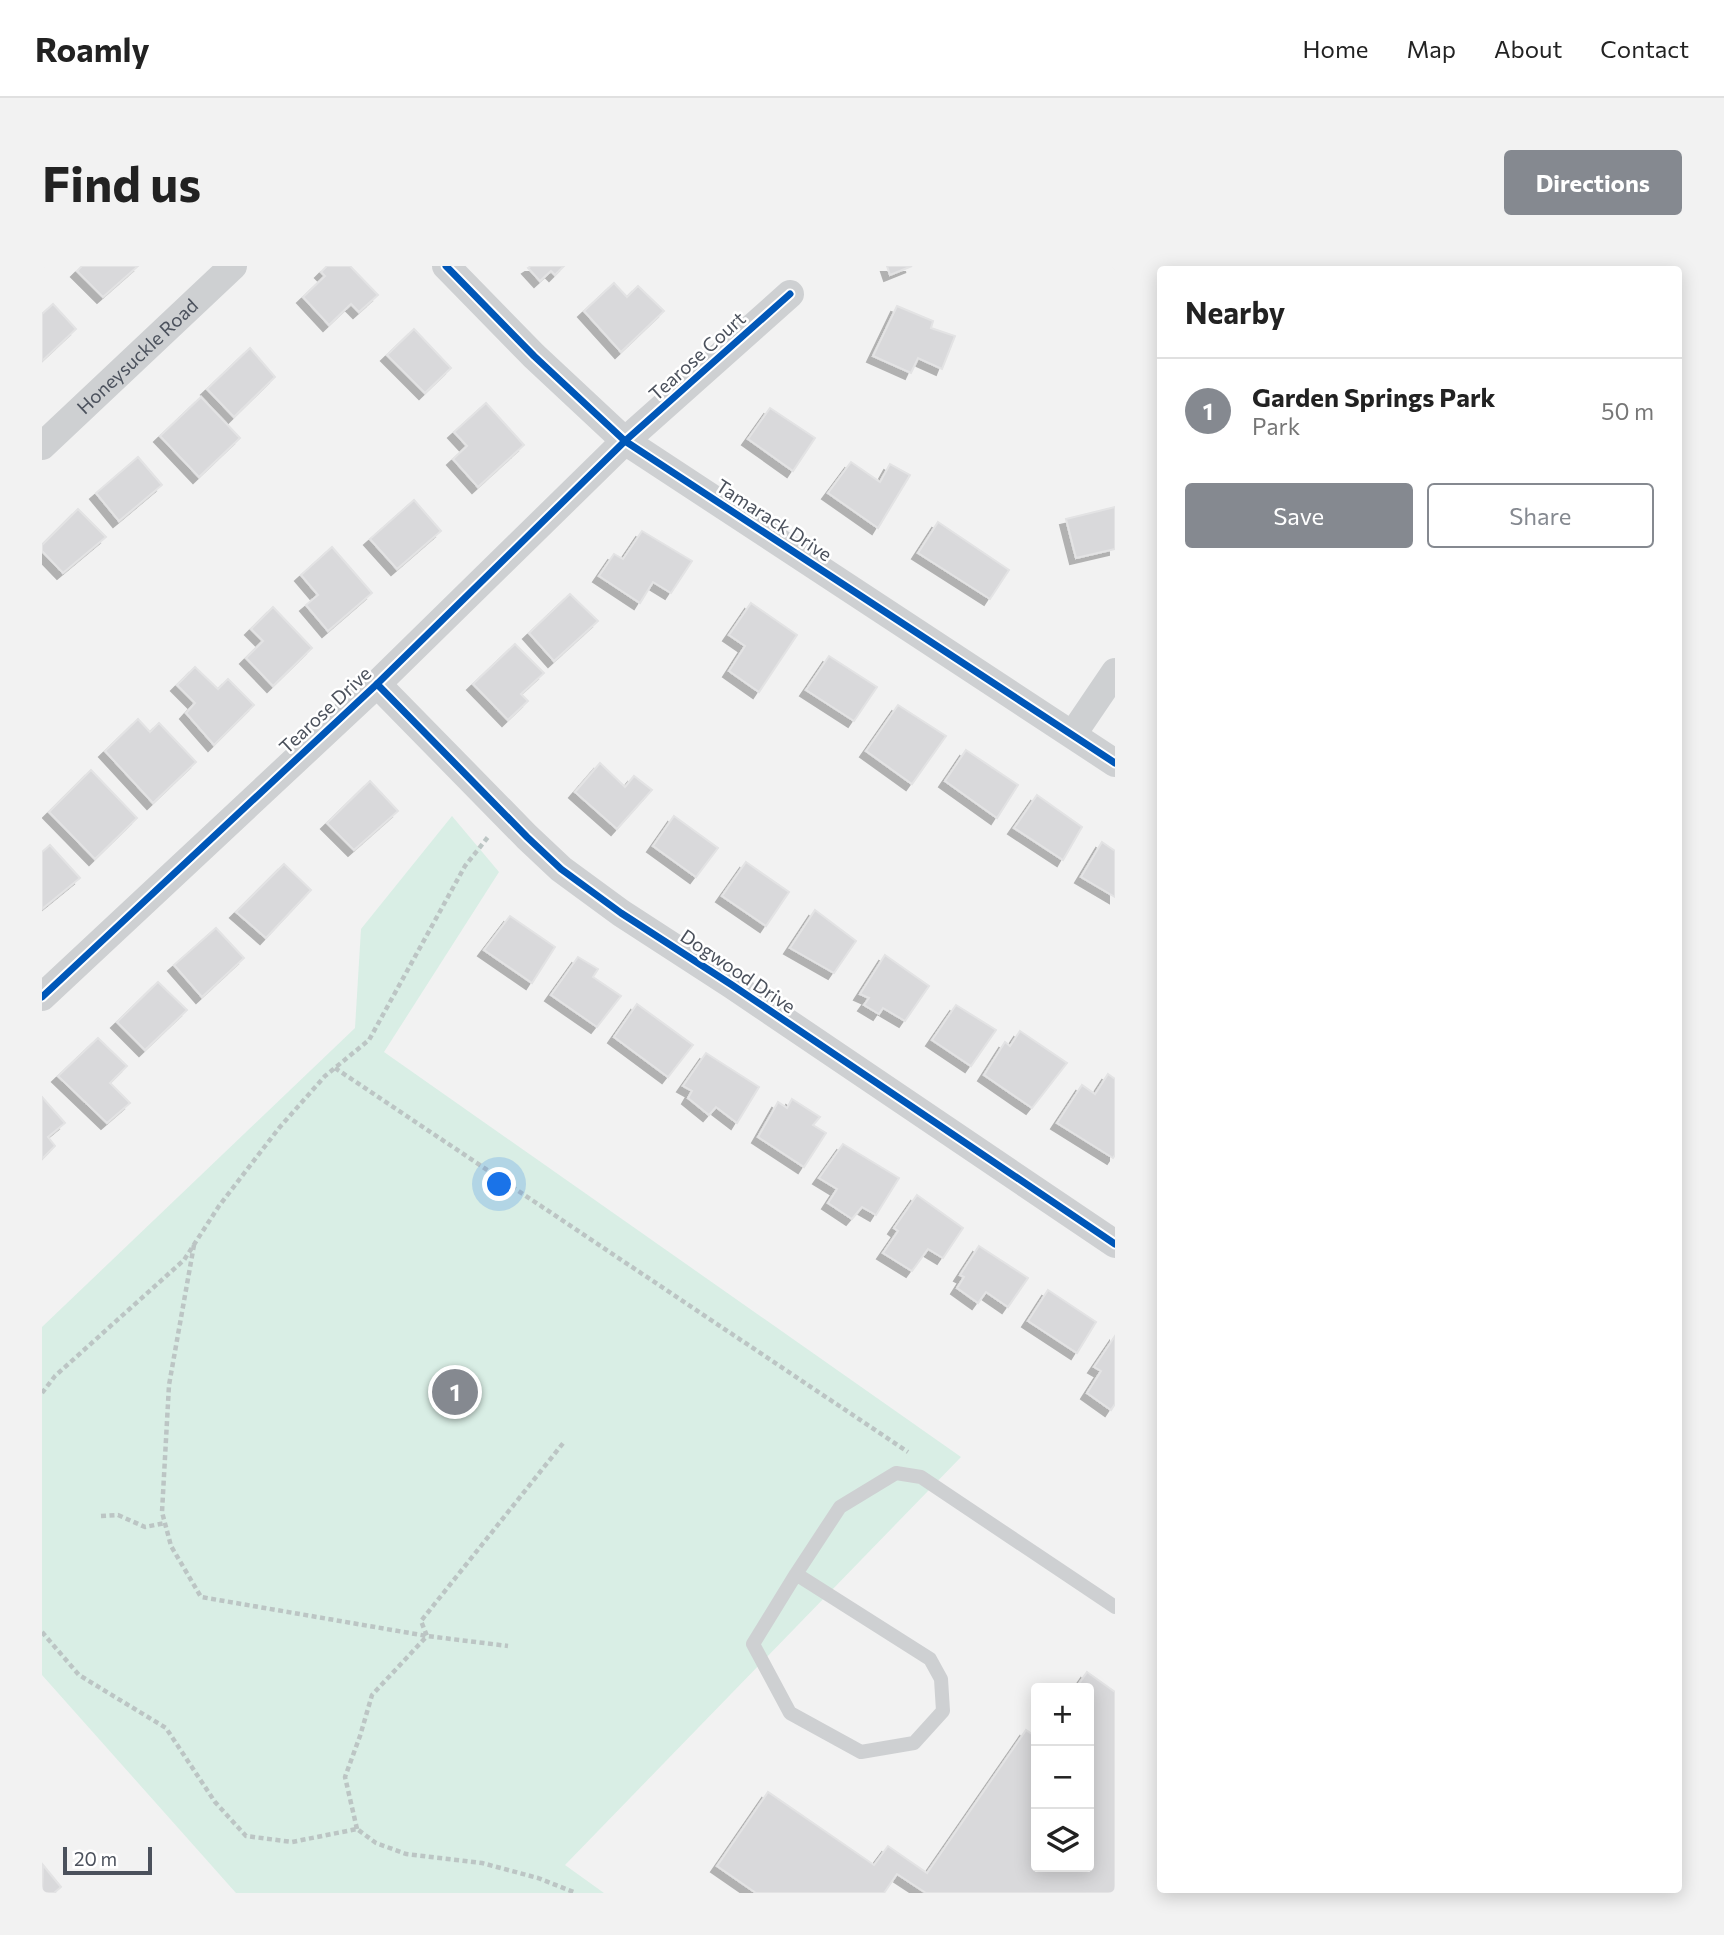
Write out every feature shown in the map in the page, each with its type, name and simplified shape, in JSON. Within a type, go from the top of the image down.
[{"type":"street","name":"Honeysuckle Road","points":[[42,446],[233,266]]},
{"type":"street","name":"Tamarack Drive","points":[[446,266],[534,356],[625,441],[1115,763]]},
{"type":"street","name":"Tearose Court","points":[[625,441],[790,294]]},
{"type":"street","name":"Tearose Drive","points":[[42,997],[377,684],[625,441]]},
{"type":"street","points":[[1073,734],[1115,672]]},
{"type":"street","name":"Dogwood Drive","points":[[377,684],[561,869],[621,913],[1115,1244]]},
{"type":"lane","points":[[796,1574],[930,1660],[942,1679],[943,1711],[914,1743],[861,1752],[790,1713],[753,1644],[796,1574],[840,1507],[896,1473],[921,1477],[1115,1607]]},
{"type":"path","points":[[42,1394],[55,1376],[184,1260],[219,1206],[279,1128],[325,1076],[369,1040],[465,866],[506,815]]},
{"type":"path","points":[[335,1068],[912,1455],[921,1477]]},
{"type":"path","points":[[195,1243],[169,1385],[162,1512],[171,1546],[201,1597],[427,1636],[508,1646]]},
{"type":"path","points":[[427,1636],[421,1621],[564,1441]]},
{"type":"path","points":[[101,1516],[118,1515],[145,1527],[165,1523]]},
{"type":"path","points":[[42,1632],[79,1675],[166,1728],[215,1802],[246,1836],[292,1842],[357,1829]]},
{"type":"path","points":[[427,1636],[372,1695],[345,1777],[357,1829],[376,1843],[406,1854],[482,1863],[538,1878],[576,1893]]},
{"type":"green space","points":[[452,816],[499,872],[384,1052],[961,1457],[565,1865],[604,1893],[236,1893],[42,1675],[42,1327],[355,1028],[361,929]]},
{"type":"building","points":[[82,266],[138,266],[103,297],[77,271]]},
{"type":"building","points":[[327,266],[350,266],[378,295],[359,312],[351,304],[329,325],[303,297],[325,276],[321,272]]},
{"type":"building","points":[[564,266],[555,275],[551,271],[540,281],[528,268]]},
{"type":"building","points":[[887,266],[912,266],[890,275]]},
{"type":"building","points":[[614,283],[627,297],[638,286],[664,311],[621,352],[584,311]]},
{"type":"building","points":[[53,304],[76,329],[42,361],[42,314]]},
{"type":"building","points":[[897,306],[933,321],[931,328],[955,336],[942,369],[918,358],[911,373],[873,356]]},
{"type":"building","points":[[414,329],[451,368],[425,393],[387,355]]},
{"type":"building","points":[[250,348],[275,377],[234,417],[207,389]]},
{"type":"building","points":[[201,397],[240,438],[199,477],[160,436]]},
{"type":"building","points":[[486,403],[524,445],[478,487],[453,459],[467,446],[454,432]]},
{"type":"building","points":[[770,408],[815,438],[793,471],[748,439]]},
{"type":"building","points":[[138,457],[162,485],[119,521],[96,493]]},
{"type":"building","points":[[851,462],[880,482],[890,464],[910,475],[878,528],[828,493]]},
{"type":"building","points":[[414,500],[441,531],[397,569],[370,539]]},
{"type":"building","points":[[1115,507],[1115,549],[1076,558],[1066,519]]},
{"type":"building","points":[[78,509],[106,537],[63,573],[42,551],[42,545]]},
{"type":"building","points":[[938,522],[1009,570],[990,599],[918,553]]},
{"type":"building","points":[[642,531],[692,561],[671,593],[653,582],[640,603],[599,576],[614,554],[623,559]]},
{"type":"building","points":[[332,547],[372,593],[328,631],[306,605],[318,595],[301,575]]},
{"type":"building","points":[[570,594],[598,621],[554,661],[529,633]]},
{"type":"building","points":[[751,603],[797,635],[759,692],[729,671],[745,646],[729,635]]},
{"type":"building","points":[[273,607],[312,648],[273,686],[246,658],[263,641],[251,629]]},
{"type":"building","points":[[515,644],[544,673],[521,694],[528,701],[508,720],[473,684]]},
{"type":"building","points":[[829,656],[877,687],[854,721],[806,690]]},
{"type":"building","points":[[195,667],[218,689],[228,679],[254,705],[214,745],[186,713],[195,703],[177,685]]},
{"type":"building","points":[[898,705],[946,736],[912,784],[866,751]]},
{"type":"building","points":[[138,719],[150,732],[159,723],[196,762],[153,803],[105,751]]},
{"type":"building","points":[[966,750],[1018,785],[997,818],[945,781]]},
{"type":"building","points":[[600,763],[625,787],[634,776],[652,790],[617,829],[575,792]]},
{"type":"building","points":[[91,770],[137,818],[95,859],[49,812]]},
{"type":"building","points":[[370,781],[398,811],[354,850],[327,823]]},
{"type":"building","points":[[1037,795],[1082,827],[1063,860],[1014,828]]},
{"type":"building","points":[[674,816],[718,848],[696,877],[653,846]]},
{"type":"building","points":[[1102,842],[1115,851],[1115,897],[1081,877]]},
{"type":"building","points":[[50,845],[80,878],[42,909],[42,852]]},
{"type":"building","points":[[746,862],[789,892],[766,926],[722,896]]},
{"type":"building","points":[[284,864],[311,890],[266,938],[236,912]]},
{"type":"building","points":[[815,910],[856,941],[834,973],[790,948]]},
{"type":"building","points":[[510,916],[555,947],[532,983],[484,950]]},
{"type":"building","points":[[216,928],[244,958],[202,997],[174,965]]},
{"type":"building","points":[[885,955],[929,986],[905,1021],[883,1008],[879,1014],[864,1005],[869,998],[860,994]]},
{"type":"building","points":[[578,957],[598,969],[593,977],[621,996],[597,1027],[551,995]]},
{"type":"building","points":[[158,982],[187,1010],[145,1050],[117,1022]]},
{"type":"building","points":[[637,1004],[693,1045],[668,1077],[614,1037]]},
{"type":"building","points":[[956,1005],[996,1030],[971,1066],[932,1040]]},
{"type":"building","points":[[1020,1031],[1067,1063],[1032,1108],[984,1075],[1005,1042],[1010,1046]]},
{"type":"building","points":[[98,1038],[127,1066],[110,1083],[130,1103],[107,1123],[58,1076]]},
{"type":"building","points":[[706,1053],[759,1087],[737,1123],[716,1107],[709,1115],[688,1098],[692,1091],[683,1086]]},
{"type":"building","points":[[1108,1074],[1115,1079],[1113,1158],[1057,1123],[1082,1085],[1095,1094]]},
{"type":"building","points":[[42,1097],[65,1123],[48,1137],[55,1146],[42,1159]]},
{"type":"building","points":[[792,1099],[820,1117],[813,1125],[826,1133],[804,1167],[758,1137],[778,1102],[787,1108]]},
{"type":"building","points":[[843,1144],[899,1178],[876,1215],[862,1207],[852,1219],[828,1203],[837,1189],[819,1178]]},
{"type":"building","points":[[917,1195],[963,1228],[943,1258],[928,1249],[912,1271],[883,1253],[898,1231],[894,1228]]},
{"type":"building","points":[[979,1246],[1028,1278],[1008,1307],[986,1292],[978,1303],[957,1288],[964,1277],[960,1275]]},
{"type":"building","points":[[1048,1290],[1096,1322],[1077,1353],[1028,1321]]},
{"type":"building","points":[[1115,1336],[1115,1404],[1111,1410],[1087,1393],[1101,1371],[1094,1367]]},
{"type":"building","points":[[1087,1672],[1115,1692],[1115,1893],[926,1893],[897,1874],[884,1893],[756,1893],[717,1866],[768,1792],[874,1865],[888,1846],[927,1873],[1026,1730],[1031,1734],[1031,1872],[1094,1872],[1094,1683],[1079,1683]]},
{"type":"building","points":[[43,1865],[61,1887],[54,1893],[42,1893]]},
{"type":"cycle path","points":[[446,266],[534,356],[625,441],[1115,763]]},
{"type":"cycle path","points":[[42,997],[377,684],[625,441],[790,294]]},
{"type":"cycle path","points":[[377,684],[561,869],[621,913],[1115,1244]]},
{"type":"place","name":"Garden Springs Park","points":[[455,1392]]}]
